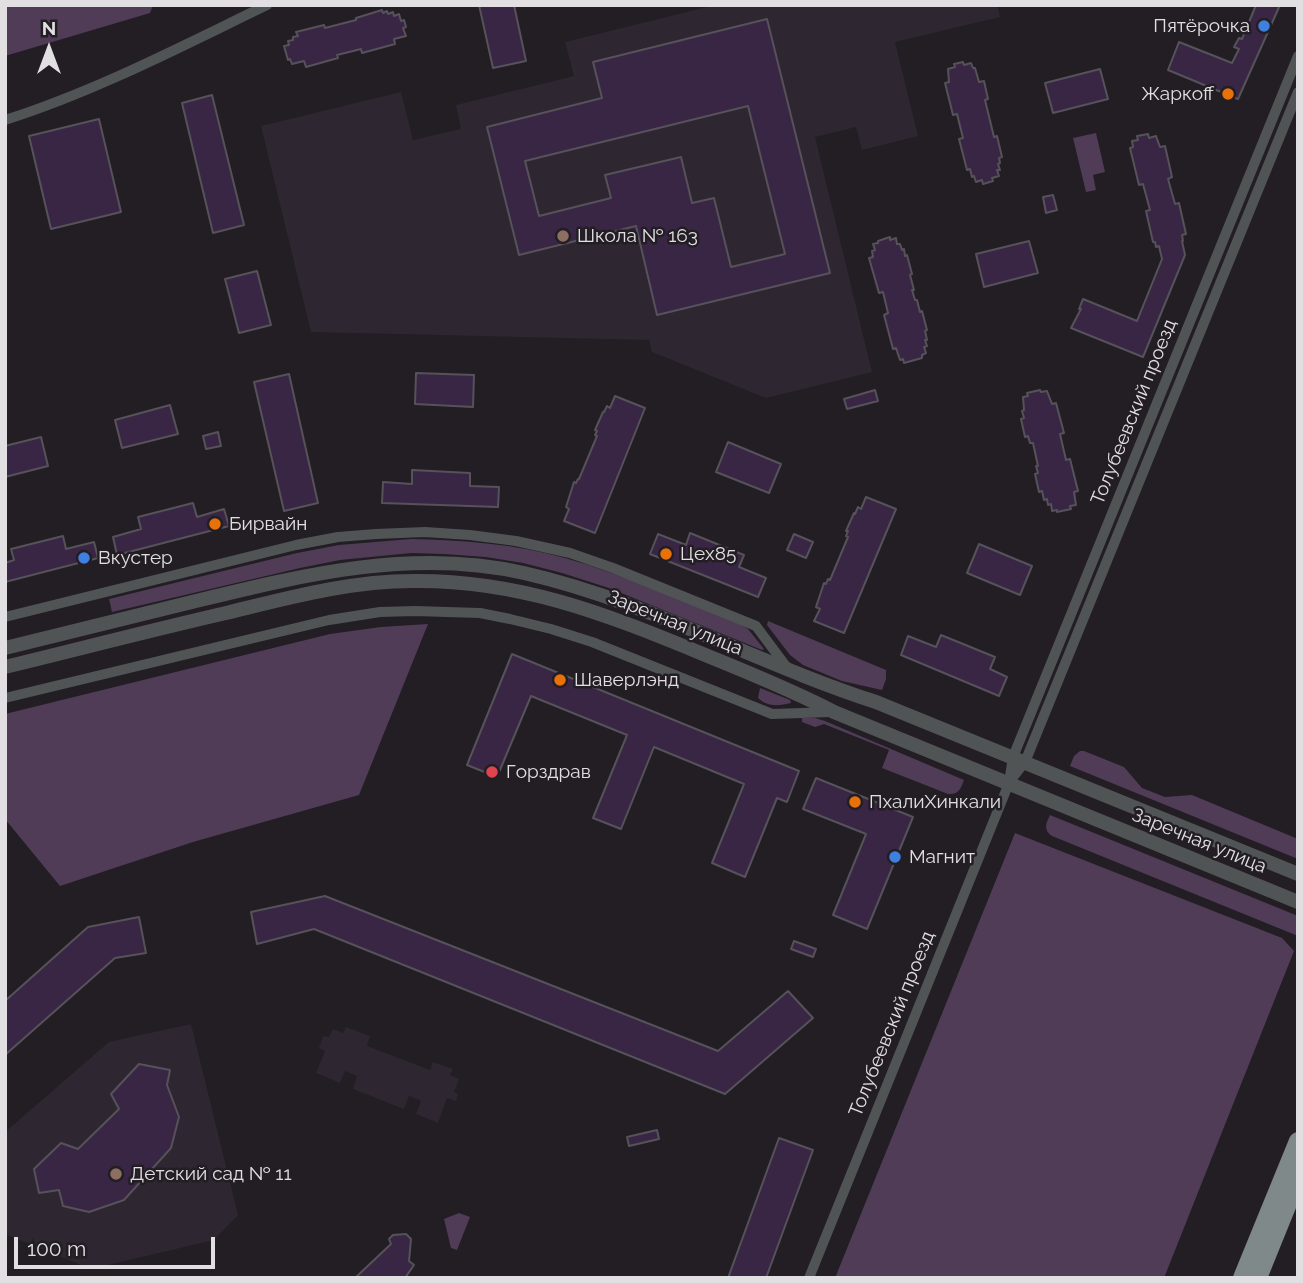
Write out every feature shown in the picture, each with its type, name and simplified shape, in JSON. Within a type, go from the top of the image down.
[{"type":"main road","points":[[1242,1278],[1298,1141]]},
{"type":"main road","points":[[1258,1278],[1298,1179]]},
{"type":"street","points":[[5,120],[110,80],[267,5]]},
{"type":"street","name":"Толубеевский проезд","points":[[1019,760],[1298,57]]},
{"type":"street","name":"Толубеевский проезд","points":[[809,1278],[1009,783],[1298,92]]},
{"type":"street","points":[[5,617],[338,537],[425,532],[470,534],[570,553],[756,626],[788,669]]},
{"type":"street","name":"Заречная улица","points":[[5,648],[224,594],[341,569],[444,563],[521,572],[606,597],[837,690],[876,702],[1298,874]]},
{"type":"street","name":"Заречная улица","points":[[5,667],[306,593],[345,586],[444,581],[519,591],[555,599],[600,614],[797,693],[834,712],[1298,902]]},
{"type":"street","points":[[5,698],[329,620],[380,612],[427,611],[480,613],[551,629],[592,642],[772,714],[834,712]]},
{"type":"shaded area","points":[[5,5],[153,5],[150,13],[5,56]]},
{"type":"shaded area","name":"Школа № 163","points":[[715,5],[997,5],[1000,17],[895,42],[918,136],[862,150],[856,127],[815,137],[872,372],[766,398],[652,352],[649,340],[311,332],[261,126],[401,92],[413,140],[461,129],[456,105],[574,76],[565,42]]},
{"type":"shaded area","points":[[1096,133],[1105,172],[1093,175],[1096,190],[1086,192],[1073,138]]},
{"type":"shaded area","points":[[411,539],[508,546],[588,565],[741,625],[748,629],[764,649],[609,588],[523,563],[486,557],[411,553],[340,560],[112,612],[109,599],[297,553],[339,545]]},
{"type":"shaded area","points":[[768,621],[886,670],[882,690],[842,681],[803,665],[790,655],[767,625]]},
{"type":"shaded area","points":[[428,624],[359,795],[193,842],[60,886],[5,819],[5,714],[330,634]]},
{"type":"shaded area","points":[[760,688],[790,700],[791,703],[765,703],[758,698]]},
{"type":"shaded area","points":[[802,718],[825,721],[964,780],[962,786],[957,792],[948,794],[882,768],[889,750],[824,724],[815,727],[802,722]]},
{"type":"shaded area","points":[[1080,751],[1124,767],[1142,788],[1165,797],[1192,795],[1298,839],[1298,859],[1070,766],[1074,756]]},
{"type":"shaded area","points":[[1050,815],[1298,916],[1298,936],[1052,836],[1046,829]]},
{"type":"shaded area","points":[[1015,833],[1282,938],[1294,951],[1164,1278],[835,1278]]},
{"type":"shaded area","name":"Детский сад № 11","points":[[191,1024],[238,1215],[214,1240],[91,1269],[5,1234],[5,1132],[109,1042]]},
{"type":"shaded area","points":[[346,1027],[370,1036],[367,1046],[430,1070],[433,1062],[453,1069],[450,1075],[459,1079],[454,1092],[458,1094],[456,1101],[447,1098],[438,1123],[416,1114],[421,1101],[409,1096],[404,1109],[353,1089],[357,1076],[345,1071],[340,1083],[316,1073],[325,1051],[319,1048],[323,1036],[329,1037],[333,1029],[343,1033]]},
{"type":"shaded area","points":[[459,1213],[470,1217],[457,1250],[451,1248],[444,1219]]},
{"type":"building","points":[[479,5],[514,5],[526,61],[493,68]]},
{"type":"building","points":[[1256,5],[1280,5],[1238,99],[1168,70],[1179,42],[1232,63],[1239,49],[1234,47],[1239,38],[1242,39]]},
{"type":"building","points":[[382,10],[388,14],[393,12],[394,16],[399,14],[401,21],[404,20],[406,36],[394,39],[395,44],[362,53],[361,49],[337,55],[338,58],[306,67],[304,61],[292,64],[290,59],[288,60],[284,46],[298,36],[296,32],[324,25],[325,28]]},
{"type":"building","points":[[767,19],[830,273],[657,315],[636,226],[519,255],[487,127],[602,98],[593,62]],"holes":[[[748,106],[785,254],[731,267],[714,198],[692,203],[681,157],[605,175],[611,198],[539,216],[525,161]]]},
{"type":"building","points":[[963,62],[964,65],[971,63],[979,82],[984,81],[988,99],[985,100],[1002,157],[999,158],[998,164],[1000,170],[997,170],[999,176],[983,184],[982,180],[976,182],[970,169],[967,170],[959,139],[963,138],[957,114],[953,115],[945,83],[949,82],[948,69]]},
{"type":"building","points":[[1100,69],[1108,99],[1053,113],[1045,83]]},
{"type":"building","points":[[212,95],[244,225],[213,233],[182,103]]},
{"type":"building","points":[[99,119],[121,212],[51,229],[29,136]]},
{"type":"building","points":[[1148,134],[1149,138],[1156,136],[1160,147],[1165,146],[1172,177],[1168,179],[1175,204],[1179,203],[1186,234],[1182,235],[1185,255],[1143,357],[1071,328],[1083,299],[1137,321],[1162,259],[1159,246],[1156,247],[1153,242],[1146,211],[1150,210],[1143,184],[1139,185],[1130,148],[1133,147],[1132,141],[1138,140],[1137,136]]},
{"type":"building","points":[[1053,195],[1057,210],[1046,213],[1043,197]]},
{"type":"building","points":[[890,237],[890,240],[896,238],[897,244],[900,244],[905,256],[907,255],[912,274],[912,290],[927,330],[927,346],[924,347],[926,353],[922,358],[904,363],[903,359],[900,360],[896,348],[893,349],[884,315],[888,313],[883,292],[879,293],[869,258],[873,257],[872,251],[875,250],[873,244]]},
{"type":"building","points":[[1029,241],[1038,273],[984,287],[976,254]]},
{"type":"building","points":[[257,271],[271,325],[239,333],[225,279]]},
{"type":"building","points":[[416,373],[474,375],[473,407],[415,404]]},
{"type":"building","points":[[289,374],[318,503],[284,511],[254,382]]},
{"type":"building","points":[[875,390],[878,401],[847,409],[844,399]]},
{"type":"building","points":[[1047,391],[1052,404],[1056,403],[1064,433],[1060,434],[1066,460],[1070,459],[1078,491],[1074,492],[1076,505],[1057,512],[1052,511],[1051,504],[1048,505],[1047,499],[1044,500],[1042,491],[1039,492],[1035,474],[1038,473],[1038,466],[1033,443],[1030,443],[1028,436],[1025,437],[1021,419],[1024,418],[1023,397],[1028,396],[1027,393]]},
{"type":"building","points":[[615,396],[645,408],[595,533],[564,521],[569,509],[566,507],[574,482],[579,479],[597,436],[595,430],[603,412],[607,406],[610,408]]},
{"type":"building","points":[[170,405],[178,434],[122,448],[115,420]]},
{"type":"building","points":[[218,432],[221,446],[206,449],[203,436]]},
{"type":"building","points":[[41,437],[48,466],[5,477],[5,446]]},
{"type":"building","points":[[728,442],[781,464],[769,493],[716,472]]},
{"type":"building","points":[[412,470],[470,473],[470,486],[499,487],[498,507],[382,503],[383,482],[412,484]]},
{"type":"building","points":[[866,497],[896,509],[844,633],[814,621],[820,609],[816,607],[824,583],[830,580],[848,537],[846,531],[854,513],[858,507],[861,509]]},
{"type":"building","points":[[193,503],[197,517],[224,509],[229,526],[117,555],[113,537],[141,529],[138,517]]},
{"type":"building","points":[[690,533],[744,555],[739,567],[766,578],[758,597],[650,554],[658,534],[686,545]]},
{"type":"building","points":[[794,534],[813,542],[806,558],[787,550]]},
{"type":"building","points":[[63,536],[66,549],[94,542],[98,558],[5,582],[5,563],[14,560],[11,549]]},
{"type":"building","points":[[979,544],[1032,566],[1020,595],[967,573]]},
{"type":"building","points":[[941,635],[995,657],[990,669],[1007,677],[999,696],[901,655],[908,636],[936,647]]},
{"type":"building","points":[[512,654],[799,771],[787,802],[777,798],[745,877],[712,863],[744,784],[654,747],[621,829],[593,818],[627,735],[531,696],[497,777],[467,765]]},
{"type":"building","points":[[816,778],[913,817],[867,929],[833,915],[866,834],[803,809]]},
{"type":"building","points":[[325,896],[718,1051],[788,991],[813,1018],[725,1094],[314,929],[257,944],[251,912]]},
{"type":"building","points":[[139,917],[146,953],[115,958],[5,1055],[5,1001],[88,927]]},
{"type":"building","points":[[794,941],[816,949],[813,957],[791,949]]},
{"type":"building","points":[[139,1064],[170,1070],[167,1085],[179,1117],[171,1148],[124,1200],[89,1212],[63,1206],[59,1190],[39,1193],[34,1169],[61,1143],[78,1149],[119,1109],[111,1094]]},
{"type":"building","points":[[657,1130],[659,1139],[629,1146],[627,1137]]},
{"type":"building","points":[[779,1138],[813,1150],[766,1278],[728,1278]]},
{"type":"building","points":[[406,1234],[411,1239],[409,1261],[414,1265],[405,1278],[355,1278],[391,1244],[389,1239],[393,1235]]},
{"type":"place","name":"Пятёрочка","points":[[1264,26]]},
{"type":"place","name":"Жаркoff","points":[[1228,94]]},
{"type":"place","name":"Школа № 163","points":[[563,236]]},
{"type":"place","name":"Бирвайн","points":[[215,524]]},
{"type":"place","name":"Цех85","points":[[666,554]]},
{"type":"place","name":"Вкустер","points":[[84,558]]},
{"type":"place","name":"Шаверлэнд","points":[[560,680]]},
{"type":"place","name":"Горздрав","points":[[492,772]]},
{"type":"place","name":"ПхалиХинкали","points":[[855,802]]},
{"type":"place","name":"Магнит","points":[[895,857]]},
{"type":"place","name":"Детский сад № 11","points":[[116,1174]]}]
